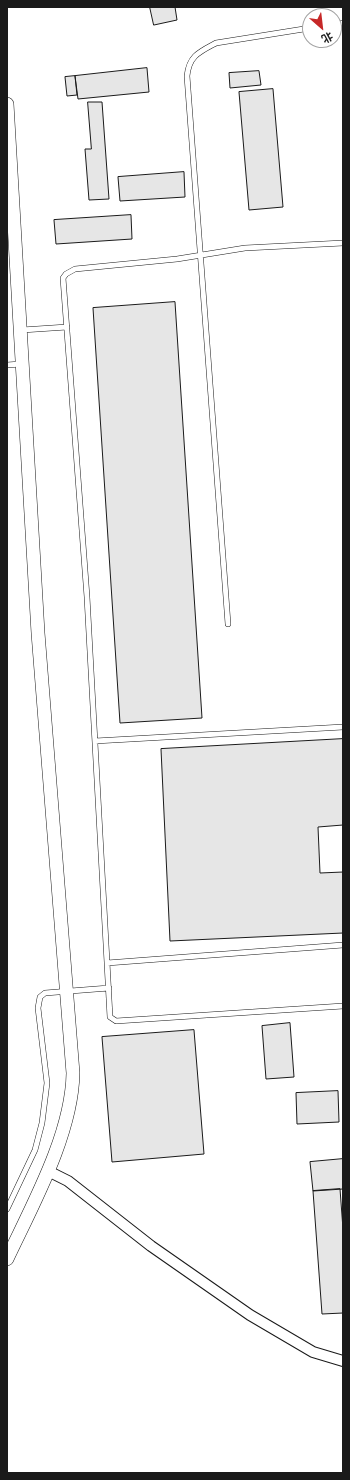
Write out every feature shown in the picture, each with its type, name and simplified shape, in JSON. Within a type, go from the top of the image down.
[{"type":"street","points":[[7,104],[39,648],[67,991],[72,1082],[66,1114],[48,1170],[7,1259]]},
{"type":"street","points":[[48,1170],[68,1181],[151,1246],[250,1315],[313,1352],[343,1361]]},
{"type":"lane","points":[[228,624],[200,255],[196,174],[187,76],[188,66],[198,54],[216,43],[302,29]]},
{"type":"lane","points":[[343,243],[245,248],[200,255],[75,269],[66,274],[63,278],[87,597],[110,1017],[116,1021],[343,1006]]},
{"type":"lane","points":[[20,330],[66,327]]},
{"type":"lane","points":[[7,365],[22,364]]},
{"type":"lane","points":[[95,741],[343,727]]},
{"type":"lane","points":[[108,963],[343,944]]},
{"type":"lane","points":[[7,1209],[35,1150],[42,1123],[47,1083],[38,1008],[40,997],[45,993],[109,988]]},
{"type":"building","points":[[150,7],[175,7],[177,20],[154,25]]},
{"type":"building","points":[[147,68],[149,92],[78,99],[75,76]]},
{"type":"building","points":[[259,71],[261,85],[230,88],[229,73]]},
{"type":"building","points":[[75,76],[77,95],[67,96],[65,77]]},
{"type":"building","points":[[273,89],[283,207],[249,210],[239,92]]},
{"type":"building","points":[[88,102],[102,102],[109,199],[89,200],[85,149],[91,149]]},
{"type":"building","points":[[184,172],[185,197],[120,201],[118,177]]},
{"type":"building","points":[[131,215],[132,239],[56,244],[54,220]]},
{"type":"building","points":[[175,302],[202,718],[120,723],[93,308]]},
{"type":"building","points":[[343,739],[343,825],[318,827],[320,873],[343,872],[343,933],[170,941],[161,749]]},
{"type":"building","points":[[290,1023],[294,1077],[266,1079],[262,1026]]},
{"type":"building","points":[[194,1030],[204,1154],[112,1162],[102,1037]]},
{"type":"building","points":[[338,1091],[339,1122],[297,1124],[296,1093]]},
{"type":"building","points":[[343,1159],[343,1189],[313,1191],[310,1162]]},
{"type":"building","points":[[340,1189],[343,1229],[343,1313],[322,1314],[313,1191]]}]
